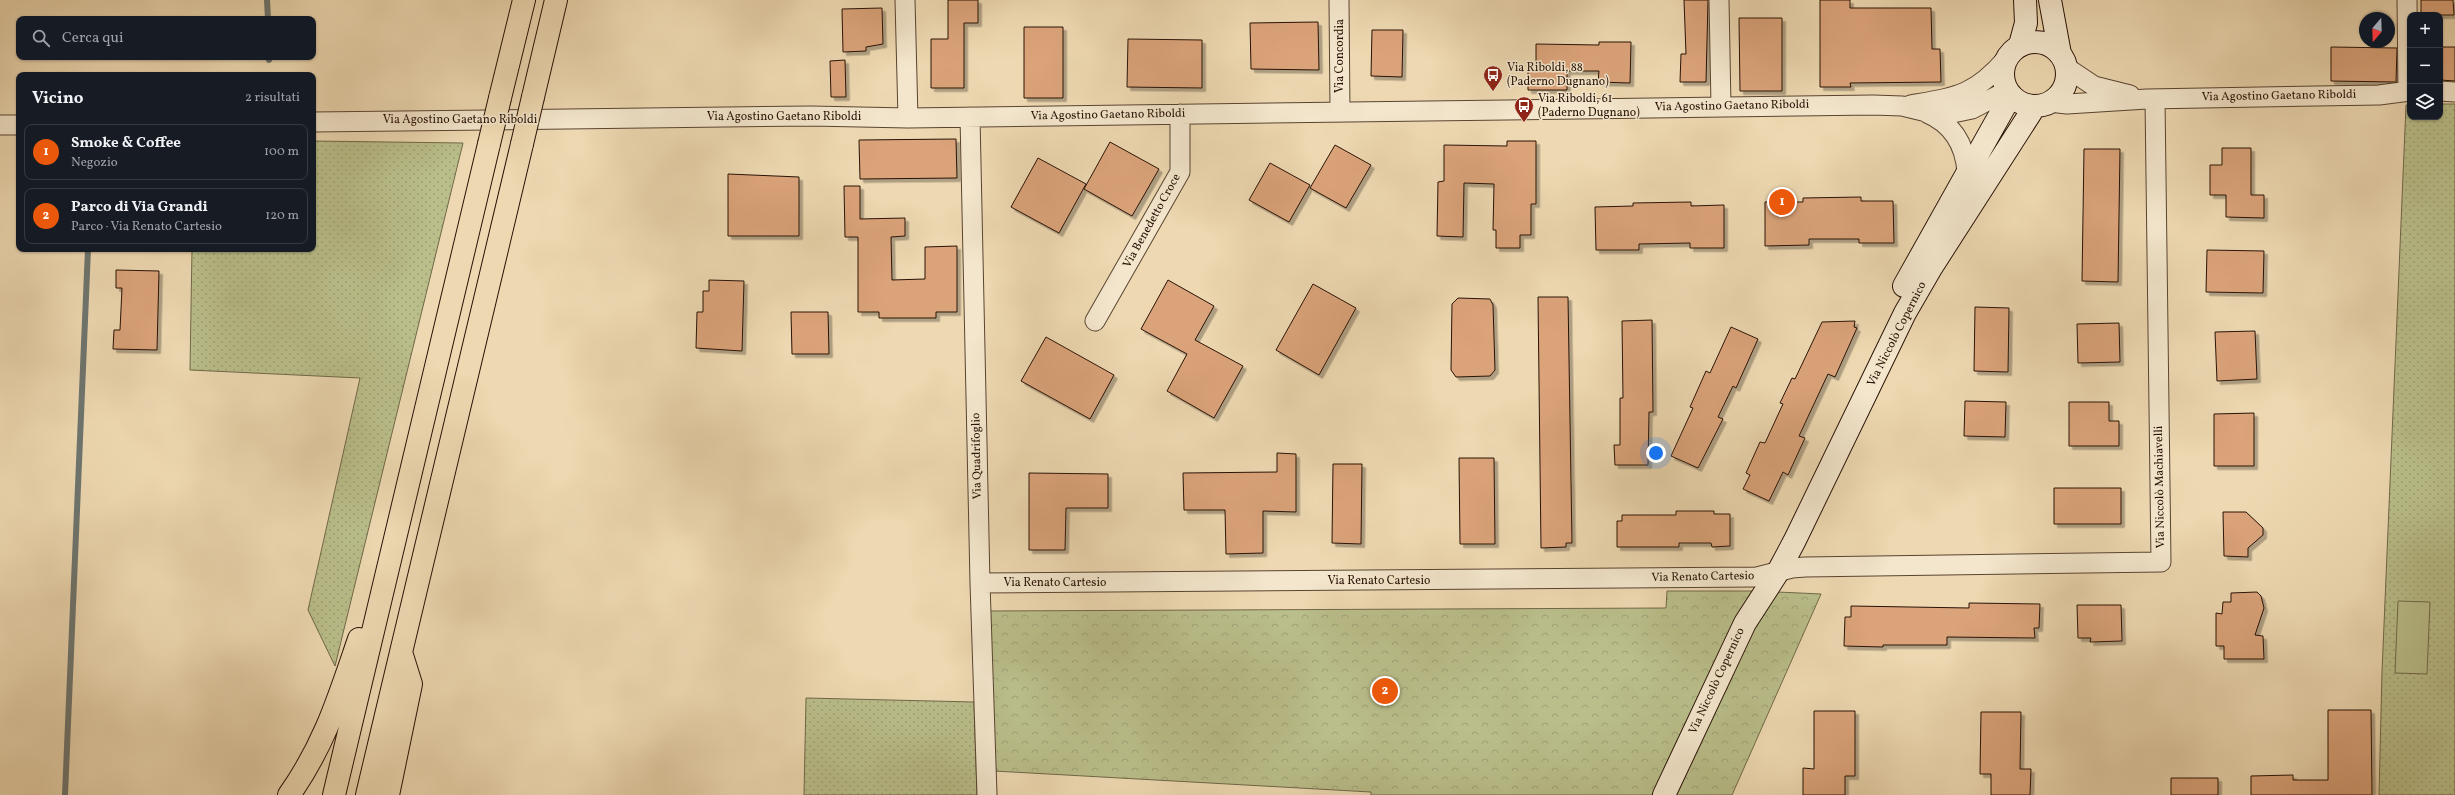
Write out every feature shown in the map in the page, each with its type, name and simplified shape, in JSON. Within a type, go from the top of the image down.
[{"type":"highway","points":[[334,795],[524,0]]},
{"type":"highway","points":[[367,795],[556,0]]},
{"type":"highway","points":[[289,795],[305,772],[330,725],[403,507]]},
{"type":"highway","points":[[388,795],[411,684],[401,651]]},
{"type":"street","points":[[905,0],[908,118]]},
{"type":"street","name":"Via Concordia","points":[[1339,0],[1340,112]]},
{"type":"street","points":[[1719,0],[1721,106]]},
{"type":"street","points":[[2025,0],[2026,23],[2003,78],[2010,94],[2020,102],[2042,104],[2061,92],[2065,85],[2063,61],[2050,0]]},
{"type":"street","points":[[2407,0],[2409,84]]},
{"type":"street","points":[[2013,52],[2040,42],[2052,46],[2063,61]]},
{"type":"street","name":"Via Agostino Gaetano Riboldi","points":[[316,122],[811,116],[908,118],[1721,106],[1902,106],[1953,97],[1967,92],[1986,81],[2013,52]]},
{"type":"street","name":"Via Agostino Gaetano Riboldi","points":[[2063,61],[2094,86],[2151,99]]},
{"type":"street","name":"Via Agostino Gaetano Riboldi","points":[[2042,104],[2089,104],[2151,99],[2379,95],[2407,91]]},
{"type":"street","points":[[2443,91],[2455,92]]},
{"type":"street","name":"Via Agostino Gaetano Riboldi","points":[[1902,106],[1922,111],[1948,114],[1961,112],[1997,96],[2010,94]]},
{"type":"street","name":"Via Niccolò Copernico","points":[[1679,795],[1757,628],[1778,572],[1798,510],[1848,400],[1896,301],[2010,94]]},
{"type":"street","name":"Via Niccolò Machiavelli","points":[[1778,572],[1805,567],[2161,562],[2151,99]]},
{"type":"street","name":"Via Niccolò Copernico","points":[[1664,795],[1745,623],[1778,572],[1905,313],[1931,268],[2042,104]]},
{"type":"street","points":[[1922,111],[1940,120],[1959,139],[1964,151],[1967,172]]},
{"type":"street","name":"Via Benedetto Croce","points":[[1095,321],[1180,172],[1180,114]]},
{"type":"street","name":"Via Quadrifoglio","points":[[970,116],[980,584],[987,795]]},
{"type":"street","points":[[0,125],[16,125]]},
{"type":"street","name":"Via Renato Cartesio","points":[[980,584],[1757,577],[1778,572]]},
{"type":"green space","points":[[2443,104],[2455,104],[2455,795],[2379,795],[2382,672],[2406,105],[2407,120],[2443,120]]},
{"type":"green space","points":[[316,141],[463,143],[335,666],[308,610],[360,378],[190,370],[192,252],[316,252]]},
{"type":"green space","points":[[1667,591],[1756,591],[1821,594],[1732,795],[1371,795],[1371,792],[994,771],[989,611],[1666,608]]},
{"type":"green space","points":[[2398,601],[2430,602],[2427,674],[2395,673]]},
{"type":"green space","points":[[806,698],[974,702],[977,795],[804,795]]},
{"type":"building","points":[[948,0],[978,0],[978,23],[964,23],[964,88],[931,88],[931,39],[948,39]]},
{"type":"building","points":[[1684,0],[1708,0],[1706,82],[1680,82],[1681,54],[1686,54]]},
{"type":"building","points":[[1820,0],[1850,0],[1850,8],[1931,8],[1932,49],[1940,49],[1941,82],[1850,83],[1851,87],[1820,87]]},
{"type":"building","points":[[2421,0],[2453,0],[2454,15],[2443,15],[2443,12],[2421,12]]},
{"type":"building","points":[[882,8],[883,44],[866,47],[866,51],[843,52],[842,9]]},
{"type":"building","points":[[1739,18],[1782,18],[1782,91],[1740,91]]},
{"type":"building","points":[[1318,22],[1319,70],[1251,69],[1250,23]]},
{"type":"building","points":[[1024,27],[1063,27],[1063,98],[1024,98]]},
{"type":"building","points":[[1372,30],[1403,30],[1402,77],[1371,76]]},
{"type":"building","points":[[1128,39],[1202,40],[1202,88],[1127,87]]},
{"type":"building","points":[[1599,42],[1631,42],[1630,83],[1598,82],[1599,71],[1567,71],[1567,90],[1528,90],[1528,70],[1536,70],[1536,44],[1599,45]]},
{"type":"building","points":[[2331,47],[2397,48],[2396,82],[2331,81]]},
{"type":"building","points":[[2443,47],[2455,47],[2455,81],[2443,80]]},
{"type":"building","points":[[845,60],[846,97],[831,97],[830,61]]},
{"type":"building","points":[[956,139],[957,178],[860,179],[859,140]]},
{"type":"building","points":[[1507,141],[1536,141],[1536,204],[1531,204],[1531,235],[1520,235],[1520,248],[1496,248],[1496,230],[1493,230],[1494,184],[1464,183],[1463,237],[1437,236],[1438,182],[1444,181],[1444,145],[1507,146]]},
{"type":"building","points":[[1110,142],[1159,169],[1132,216],[1084,189]]},
{"type":"building","points":[[1335,145],[1371,165],[1346,208],[1310,188]]},
{"type":"building","points":[[2222,148],[2251,148],[2251,195],[2264,195],[2264,218],[2226,217],[2226,195],[2210,195],[2210,165],[2222,165]]},
{"type":"building","points":[[2084,149],[2120,149],[2118,282],[2082,281]]},
{"type":"building","points":[[1038,158],[1086,184],[1059,233],[1011,207]]},
{"type":"building","points":[[1270,163],[1310,185],[1289,222],[1249,200]]},
{"type":"building","points":[[728,174],[799,177],[799,236],[728,236]]},
{"type":"building","points":[[844,186],[860,186],[860,219],[905,218],[905,236],[891,237],[892,280],[925,279],[925,247],[957,246],[957,312],[936,312],[936,318],[879,318],[879,312],[858,312],[858,237],[845,237]]},
{"type":"building","points":[[1861,197],[1861,201],[1893,201],[1894,243],[1859,243],[1859,239],[1809,239],[1809,245],[1765,246],[1765,202],[1803,202],[1803,198]]},
{"type":"building","points":[[1691,202],[1691,206],[1724,205],[1724,248],[1690,248],[1690,243],[1639,244],[1639,250],[1596,250],[1595,207],[1633,206],[1633,203]]},
{"type":"building","points":[[2207,250],[2264,251],[2263,293],[2206,292]]},
{"type":"building","points":[[116,270],[159,271],[157,350],[113,349],[114,330],[120,330],[122,288],[116,288]]},
{"type":"building","points":[[709,280],[744,281],[742,351],[696,348],[697,312],[703,312],[703,291],[709,291]]},
{"type":"building","points":[[1168,280],[1214,306],[1195,340],[1243,366],[1214,418],[1167,391],[1187,354],[1141,329]]},
{"type":"building","points":[[1313,284],[1356,308],[1319,375],[1276,350]]},
{"type":"building","points":[[1538,297],[1568,297],[1572,543],[1566,543],[1566,547],[1541,548]]},
{"type":"building","points":[[1458,298],[1490,299],[1493,305],[1495,370],[1490,376],[1456,377],[1451,370],[1452,304]]},
{"type":"building","points":[[1975,307],[2009,308],[2008,372],[1974,371]]},
{"type":"building","points":[[791,312],[828,312],[829,354],[792,354]]},
{"type":"building","points":[[1652,320],[1653,412],[1649,412],[1648,465],[1615,465],[1614,445],[1620,445],[1620,398],[1623,398],[1622,321]]},
{"type":"building","points":[[1855,321],[1854,327],[1857,328],[1835,377],[1828,374],[1799,436],[1805,438],[1788,475],[1783,472],[1769,501],[1743,489],[1750,475],[1746,473],[1760,442],[1765,443],[1783,404],[1780,403],[1792,378],[1795,379],[1822,322]]},
{"type":"building","points":[[2119,323],[2120,362],[2078,363],[2077,324]]},
{"type":"building","points":[[1731,327],[1758,339],[1736,388],[1733,386],[1718,417],[1723,419],[1698,468],[1671,456],[1693,408],[1690,407],[1706,371],[1710,373]]},
{"type":"building","points":[[2255,331],[2257,379],[2217,381],[2215,332]]},
{"type":"building","points":[[1046,337],[1114,375],[1090,419],[1021,381]]},
{"type":"building","points":[[1965,401],[2006,402],[2005,437],[1964,436]]},
{"type":"building","points":[[2069,402],[2109,402],[2109,421],[2119,421],[2119,446],[2069,446]]},
{"type":"building","points":[[2254,413],[2254,466],[2214,466],[2214,414]]},
{"type":"building","points":[[1277,453],[1296,454],[1296,512],[1263,511],[1263,553],[1226,554],[1225,510],[1184,510],[1183,473],[1277,472]]},
{"type":"building","points":[[1459,458],[1494,458],[1495,544],[1460,544]]},
{"type":"building","points":[[1333,464],[1362,464],[1361,544],[1332,543]]},
{"type":"building","points":[[1029,473],[1108,474],[1108,508],[1066,508],[1065,550],[1029,550]]},
{"type":"building","points":[[2054,488],[2121,488],[2121,524],[2054,524]]},
{"type":"building","points":[[1676,511],[1714,511],[1714,514],[1730,514],[1730,546],[1712,547],[1711,543],[1679,543],[1679,547],[1617,547],[1617,521],[1622,521],[1622,515],[1676,515]]},
{"type":"building","points":[[2223,512],[2246,512],[2263,528],[2263,535],[2248,548],[2248,557],[2224,556]]},
{"type":"building","points":[[2257,592],[2261,596],[2264,608],[2255,635],[2263,636],[2264,659],[2224,659],[2224,646],[2216,646],[2216,613],[2222,614],[2223,602],[2231,602],[2231,593]]},
{"type":"building","points":[[1969,603],[2040,604],[2039,628],[2034,628],[2035,638],[1947,637],[1947,645],[1883,645],[1883,647],[1844,646],[1845,617],[1851,617],[1851,606],[1969,608]]},
{"type":"building","points":[[2077,605],[2121,605],[2122,641],[2090,642],[2091,638],[2078,638]]},
{"type":"building","points":[[2328,710],[2371,710],[2372,795],[2251,795],[2251,776],[2293,775],[2293,780],[2328,780]]},
{"type":"building","points":[[1814,711],[1855,711],[1855,776],[1845,776],[1845,795],[1803,795],[1803,768],[1814,769]]},
{"type":"building","points":[[1981,712],[2021,712],[2020,769],[2031,769],[2030,795],[1991,795],[1991,774],[1980,774]]},
{"type":"building","points":[[2171,778],[2218,778],[2218,795],[2171,795]]},
{"type":"waterway","points":[[267,0],[268,16]]},
{"type":"waterway","points":[[65,795],[88,252]]},
{"type":"place","name":"Via Riboldi, 88 (Paderno Dugnano)","points":[[1493,92]]},
{"type":"place","name":"Via Riboldi, 61 (Paderno Dugnano)","points":[[1524,123]]},
{"type":"place","name":"Smoke & Coffee","points":[[1782,202]]},
{"type":"place","name":"Parco di Via Grandi","points":[[1385,691]]}]
